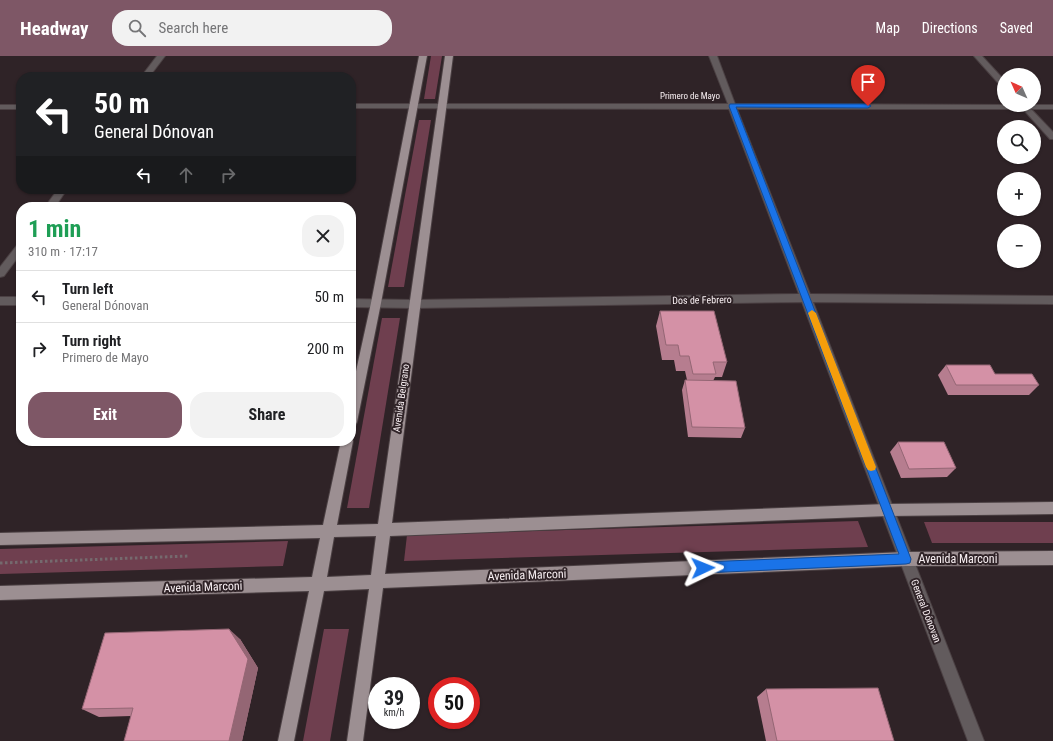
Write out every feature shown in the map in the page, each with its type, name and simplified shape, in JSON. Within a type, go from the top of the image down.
[{"type":"main road","points":[[356,398],[376,303],[422,56]]},
{"type":"main road","name":"Avenida Belgrano","points":[[354,741],[449,56]]},
{"type":"main road","points":[[286,741],[346,446]]},
{"type":"main road","points":[[0,538],[383,530],[887,510],[1053,508]]},
{"type":"main road","name":"Avenida Marconi","points":[[0,593],[376,582],[906,559],[1053,558]]},
{"type":"street","points":[[149,72],[161,56]]},
{"type":"street","name":"General Dónovan","points":[[713,56],[976,741]]},
{"type":"street","points":[[978,56],[997,76]]},
{"type":"street","name":"Primero de Mayo","points":[[356,106],[997,106]]},
{"type":"street","points":[[0,107],[16,107]]},
{"type":"street","name":"Primero de Mayo","points":[[1041,107],[1053,107]]},
{"type":"street","points":[[1029,112],[1053,137]]},
{"type":"street","points":[[0,274],[16,253]]},
{"type":"street","name":"Dos de Febrero","points":[[356,303],[414,304],[806,298],[1053,300]]},
{"type":"street","points":[[0,301],[16,301]]},
{"type":"shaded area","points":[[431,56],[442,56],[435,99],[424,99]]},
{"type":"shaded area","points":[[419,120],[431,120],[404,287],[388,287]]},
{"type":"shaded area","points":[[382,318],[400,318],[369,508],[347,508]]},
{"type":"shaded area","points":[[858,521],[868,547],[404,561],[407,535]]},
{"type":"shaded area","points":[[924,522],[1053,522],[1053,543],[932,543]]},
{"type":"shaded area","points":[[288,541],[283,566],[0,574],[0,549]]},
{"type":"shaded area","points":[[324,629],[349,629],[330,741],[303,741]]},
{"type":"building","points":[[660,311],[714,311],[727,362],[713,362],[716,374],[693,374],[689,356],[680,356],[678,345],[666,345]]},
{"type":"building","points":[[946,365],[990,365],[995,374],[1032,374],[1039,385],[956,385]]},
{"type":"building","points":[[685,380],[736,381],[745,428],[692,427]]},
{"type":"building","points":[[898,442],[944,442],[956,468],[909,469]]},
{"type":"building","points":[[229,629],[248,659],[229,741],[124,741],[133,708],[82,709],[105,633]]},
{"type":"building","points":[[878,688],[894,741],[777,741],[766,689]]},
{"type":"slow traffic","points":[[812,313],[871,467]]},
{"type":"route","points":[[703,568],[906,559],[732,106],[868,106]]}]
